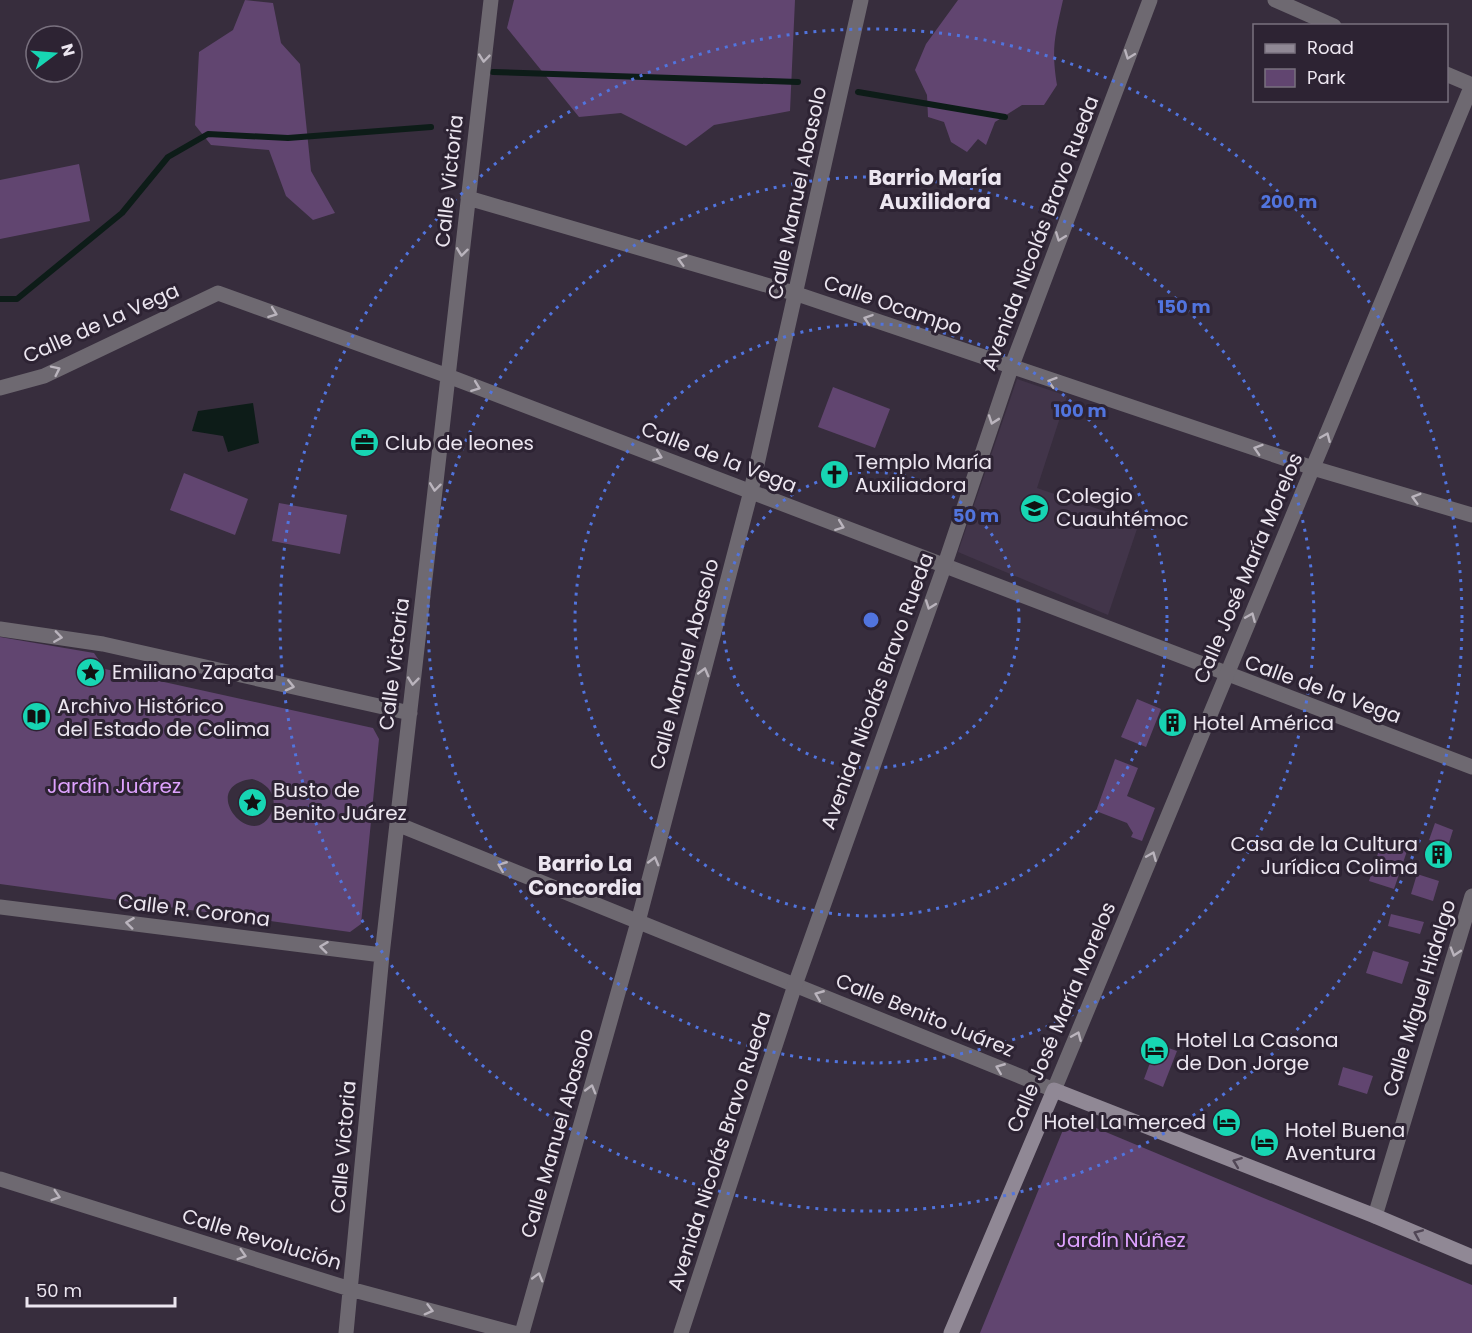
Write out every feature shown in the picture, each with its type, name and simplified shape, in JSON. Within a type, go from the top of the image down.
[{"type":"main road","name":"Calle Benito Juárez","points":[[1054,1090],[1375,1216],[1472,1257]]},
{"type":"main road","name":"Calle José María Morelos","points":[[951,1333],[1054,1090]]},
{"type":"street","name":"Calle Victoria","points":[[346,1333],[382,955],[491,0]]},
{"type":"street","name":"Calle Manuel Abasolo","points":[[522,1333],[638,921],[751,492],[861,0]]},
{"type":"street","name":"Avenida Nicolás Bravo Rueda","points":[[681,1333],[795,985],[944,567],[1011,368],[1150,0]]},
{"type":"street","points":[[1275,0],[1329,24]]},
{"type":"street","points":[[1448,75],[1472,85]]},
{"type":"street","name":"Calle José María Morelos","points":[[1054,1090],[1472,85]]},
{"type":"street","name":"Calle Ocampo","points":[[468,198],[797,294],[1313,468],[1472,515]]},
{"type":"street","name":"Calle de la Vega","points":[[218,293],[448,376],[1226,676],[1472,767]]},
{"type":"street","name":"Calle de La Vega","points":[[0,388],[44,376],[218,293]]},
{"type":"street","points":[[0,628],[103,644],[410,713]]},
{"type":"street","name":"Calle Benito Juárez","points":[[397,824],[1054,1090]]},
{"type":"street","name":"Calle Miguel Hidalgo","points":[[1375,1216],[1472,896]]},
{"type":"street","name":"Calle R. Corona","points":[[0,907],[382,955]]},
{"type":"street","name":"Calle Revolución","points":[[0,1179],[350,1288],[514,1333]]},
{"type":"shaded area","name":"Colegio Cuauhtémoc","points":[[1017,379],[1067,396],[1037,488],[1139,523],[1108,615],[958,552]]},
{"type":"shaded area","points":[[253,403],[259,443],[228,452],[223,436],[192,431],[198,411]]},
{"type":"green space","points":[[245,0],[273,3],[281,43],[300,64],[311,171],[335,213],[313,220],[286,196],[269,150],[211,145],[195,125],[199,52],[233,30]]},
{"type":"green space","points":[[514,0],[795,0],[790,111],[714,125],[686,146],[621,113],[579,117],[507,28]]},
{"type":"green space","points":[[958,0],[1063,0],[1055,42],[1054,61],[1057,85],[1044,105],[1022,105],[995,122],[986,145],[978,139],[967,152],[951,142],[944,122],[928,117],[927,95],[915,70],[926,44]]},
{"type":"green space","points":[[79,164],[90,221],[0,239],[0,180]]},
{"type":"green space","points":[[833,387],[890,409],[875,448],[818,427]]},
{"type":"green space","points":[[184,473],[248,499],[235,535],[170,510]]},
{"type":"green space","points":[[279,503],[347,515],[340,554],[272,541]]},
{"type":"green space","name":"Jardín Juárez","points":[[0,637],[94,653],[105,669],[373,728],[379,739],[361,924],[350,932],[0,884]],"holes":[[[252,779],[267,787],[274,800],[272,811],[264,823],[253,826],[243,822],[234,814],[229,804],[229,793],[236,784]]]},
{"type":"green space","points":[[1137,699],[1161,709],[1146,747],[1121,737]]},
{"type":"green space","points":[[1115,759],[1138,768],[1127,796],[1155,808],[1142,841],[1131,837],[1133,833],[1127,823],[1096,811]]},
{"type":"green space","points":[[1435,823],[1453,830],[1448,846],[1429,840]]},
{"type":"green space","points":[[1382,841],[1407,851],[1394,889],[1369,881]]},
{"type":"green space","points":[[1417,874],[1439,881],[1433,901],[1411,894]]},
{"type":"green space","points":[[1391,914],[1424,922],[1420,934],[1388,926]]},
{"type":"green space","points":[[1373,951],[1409,962],[1402,984],[1366,973]]},
{"type":"green space","points":[[1157,1044],[1177,1051],[1163,1087],[1144,1079]]},
{"type":"green space","points":[[1343,1067],[1373,1076],[1367,1094],[1338,1085]]},
{"type":"green space","name":"Jardín Núñez","points":[[1077,1120],[1472,1285],[1472,1333],[980,1333],[1065,1125]]},
{"type":"waterway","points":[[493,72],[798,82]]},
{"type":"waterway","points":[[858,92],[1005,117]]},
{"type":"waterway","points":[[0,299],[17,299],[122,213],[168,157],[208,134],[288,138],[431,127]]},
{"type":"place","name":"Club de leones","points":[[364,443]]},
{"type":"place","name":"Templo María Auxiliadora","points":[[834,474]]},
{"type":"place","name":"Colegio Cuauhtémoc","points":[[1035,508]]},
{"type":"place","name":"Emiliano Zapata","points":[[91,672]]},
{"type":"place","name":"Archivo Histórico del Estado de Colima","points":[[36,717]]},
{"type":"place","name":"Hotel América","points":[[1172,723]]},
{"type":"place","name":"Busto de Benito Juárez","points":[[252,802]]},
{"type":"place","name":"Casa de la Cultura Jurídica Colima","points":[[1439,855]]},
{"type":"place","name":"Hotel La Casona de Don Jorge","points":[[1155,1051]]},
{"type":"place","name":"Hotel La merced","points":[[1227,1122]]},
{"type":"place","name":"Hotel Buena Aventura","points":[[1264,1142]]},
{"type":"district","name":"Barrio María Auxilidora","points":[[935,190]]},
{"type":"district","name":"Barrio La Concordia","points":[[585,876]]}]
